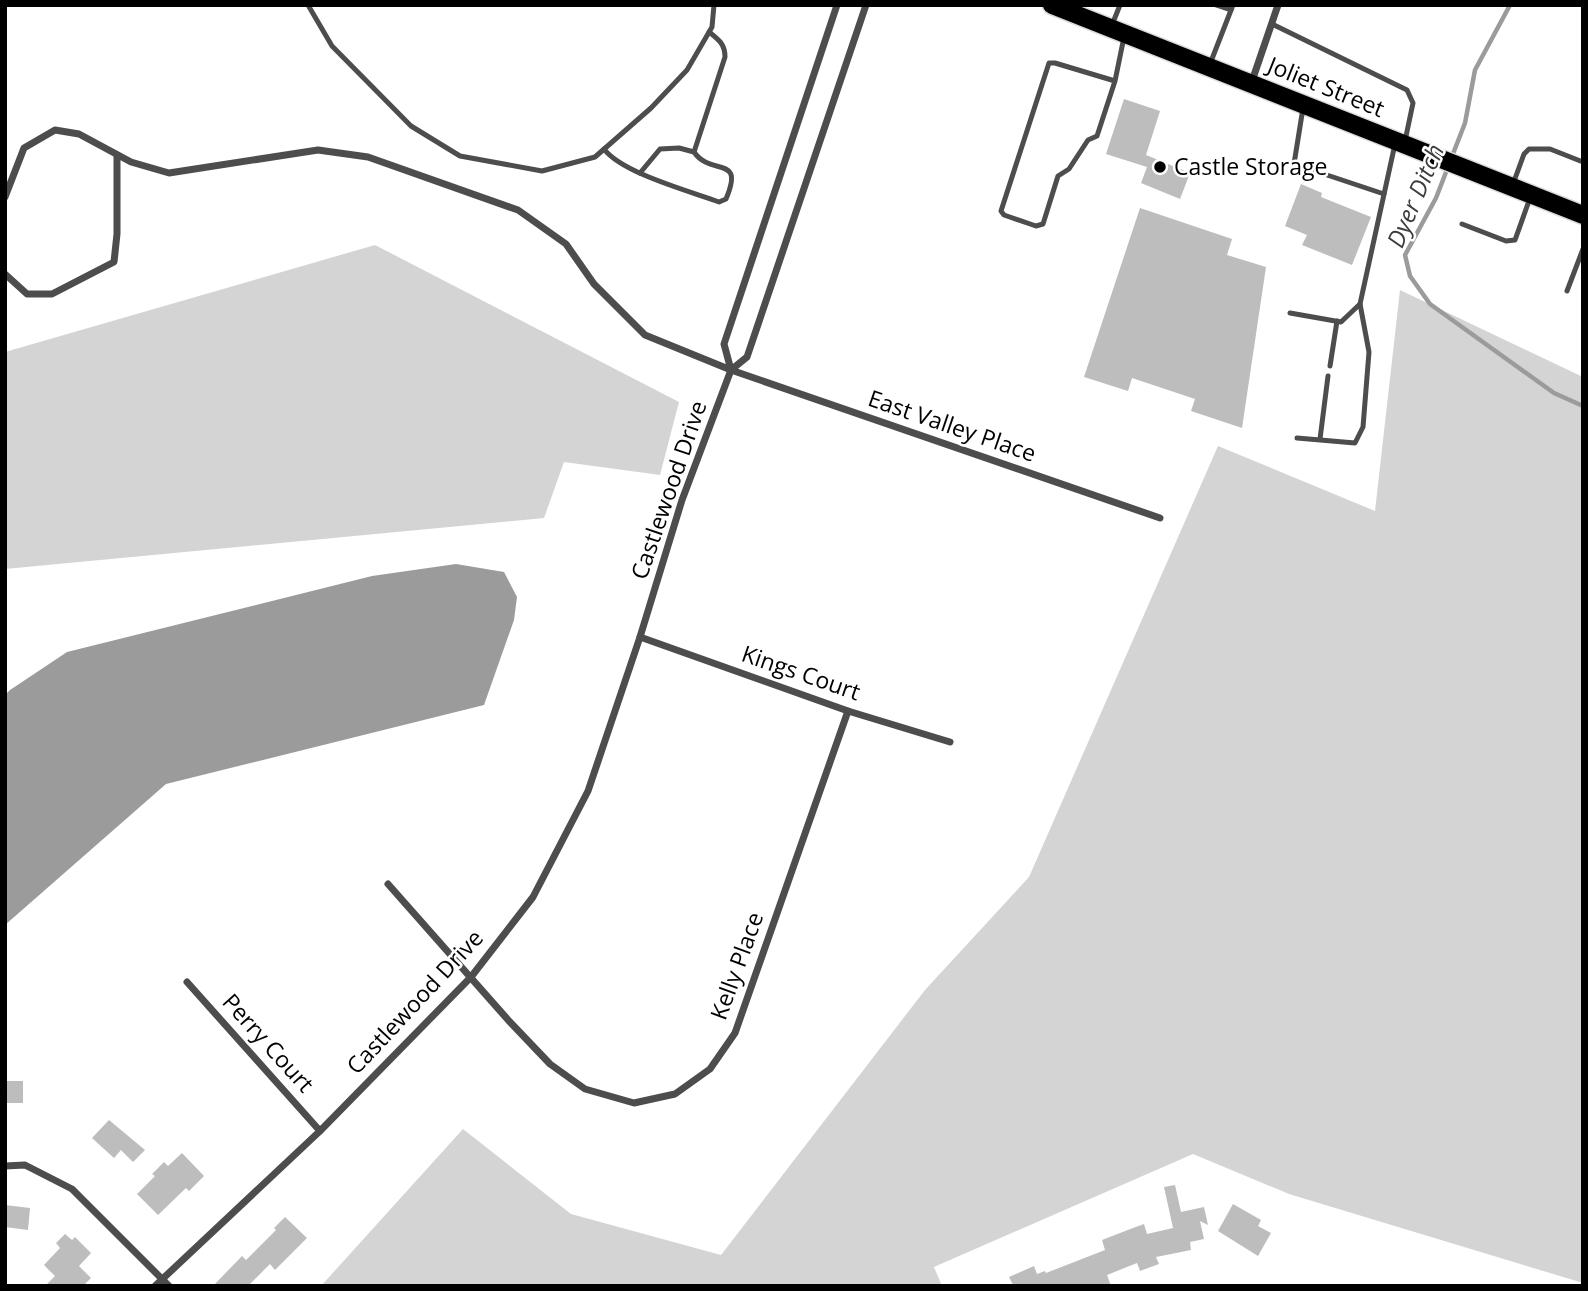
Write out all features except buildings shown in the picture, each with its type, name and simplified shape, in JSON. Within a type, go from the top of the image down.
[{"type":"main road","name":"Joliet Street","points":[[1052,5],[1083,11],[1118,32],[1583,215]]},
{"type":"street","name":"Castlewood Drive","points":[[731,370],[724,344],[837,5]]},
{"type":"street","name":"Castlewood Drive","points":[[155,1286],[320,1130],[471,976],[533,897],[588,791],[640,637],[682,500],[731,370],[747,357],[866,5]]},
{"type":"street","points":[[1251,84],[1278,5]]},
{"type":"street","name":"East Valley Place","points":[[5,197],[24,148],[55,130],[79,134],[131,162],[169,173],[318,150],[368,156],[518,210],[566,244],[594,284],[645,335],[731,370],[1160,518]]},
{"type":"street","points":[[5,274],[27,294],[52,294],[114,262],[117,234],[117,155]]},
{"type":"street","name":"Kings Court","points":[[640,637],[848,711],[950,742]]},
{"type":"street","name":"Kelly Place","points":[[388,884],[550,1064],[585,1088],[634,1103],[674,1094],[710,1069],[735,1032],[848,711]]},
{"type":"street","name":"Perry Court","points":[[187,982],[320,1130]]},
{"type":"street","points":[[5,1166],[25,1165],[72,1189],[169,1286]]},
{"type":"lane","points":[[306,6],[332,46],[411,126],[460,156],[542,171],[596,157],[651,107],[687,70],[712,27],[714,5]]},
{"type":"lane","points":[[1115,81],[1049,63],[1001,211],[1004,215],[1037,226],[1043,224],[1058,176],[1069,169],[1088,140],[1097,136],[1115,81],[1120,5]]},
{"type":"lane","points":[[1209,68],[1232,8],[1216,5]]},
{"type":"lane","points":[[1272,24],[1407,90],[1413,103],[1384,194],[1360,304],[1369,352],[1363,427],[1355,443],[1297,438]]},
{"type":"lane","points":[[604,149],[612,159],[640,173],[719,202],[726,199],[733,177],[730,172],[698,159],[694,152],[725,57],[725,48],[709,32]]},
{"type":"lane","points":[[1304,105],[1294,164],[1384,194]]},
{"type":"lane","points":[[640,173],[654,155],[668,147],[694,152]]},
{"type":"lane","points":[[1512,187],[1524,154],[1529,149],[1550,149],[1583,162]]},
{"type":"lane","points":[[1462,224],[1506,241],[1515,240],[1531,195]]},
{"type":"lane","points":[[1567,291],[1583,249]]},
{"type":"lane","points":[[1290,313],[1341,322],[1360,304]]},
{"type":"lane","points":[[1330,366],[1337,321]]},
{"type":"lane","points":[[1321,439],[1328,376]]},
{"type":"shaded area","points":[[375,245],[679,402],[660,475],[564,462],[544,518],[5,569],[5,352]]},
{"type":"shaded area","points":[[1400,290],[1583,377],[1583,1283],[1289,1194],[1193,1154],[934,1267],[942,1286],[321,1286],[463,1129],[571,1214],[721,1255],[925,990],[1029,877],[1218,446],[1375,511]]},
{"type":"shaded area","points":[[456,564],[504,572],[517,597],[514,620],[484,705],[166,784],[5,925],[5,695],[10,690],[67,652],[372,576]]},
{"type":"waterway","name":"Dyer Ditch","points":[[1451,159],[1465,123],[1475,70],[1510,5]]},
{"type":"waterway","name":"Dyer Ditch","points":[[1448,167],[1436,198],[1405,255],[1410,276],[1430,304],[1554,393],[1583,406]]},
{"type":"place","name":"Castle Storage","points":[[1160,167]]}]
